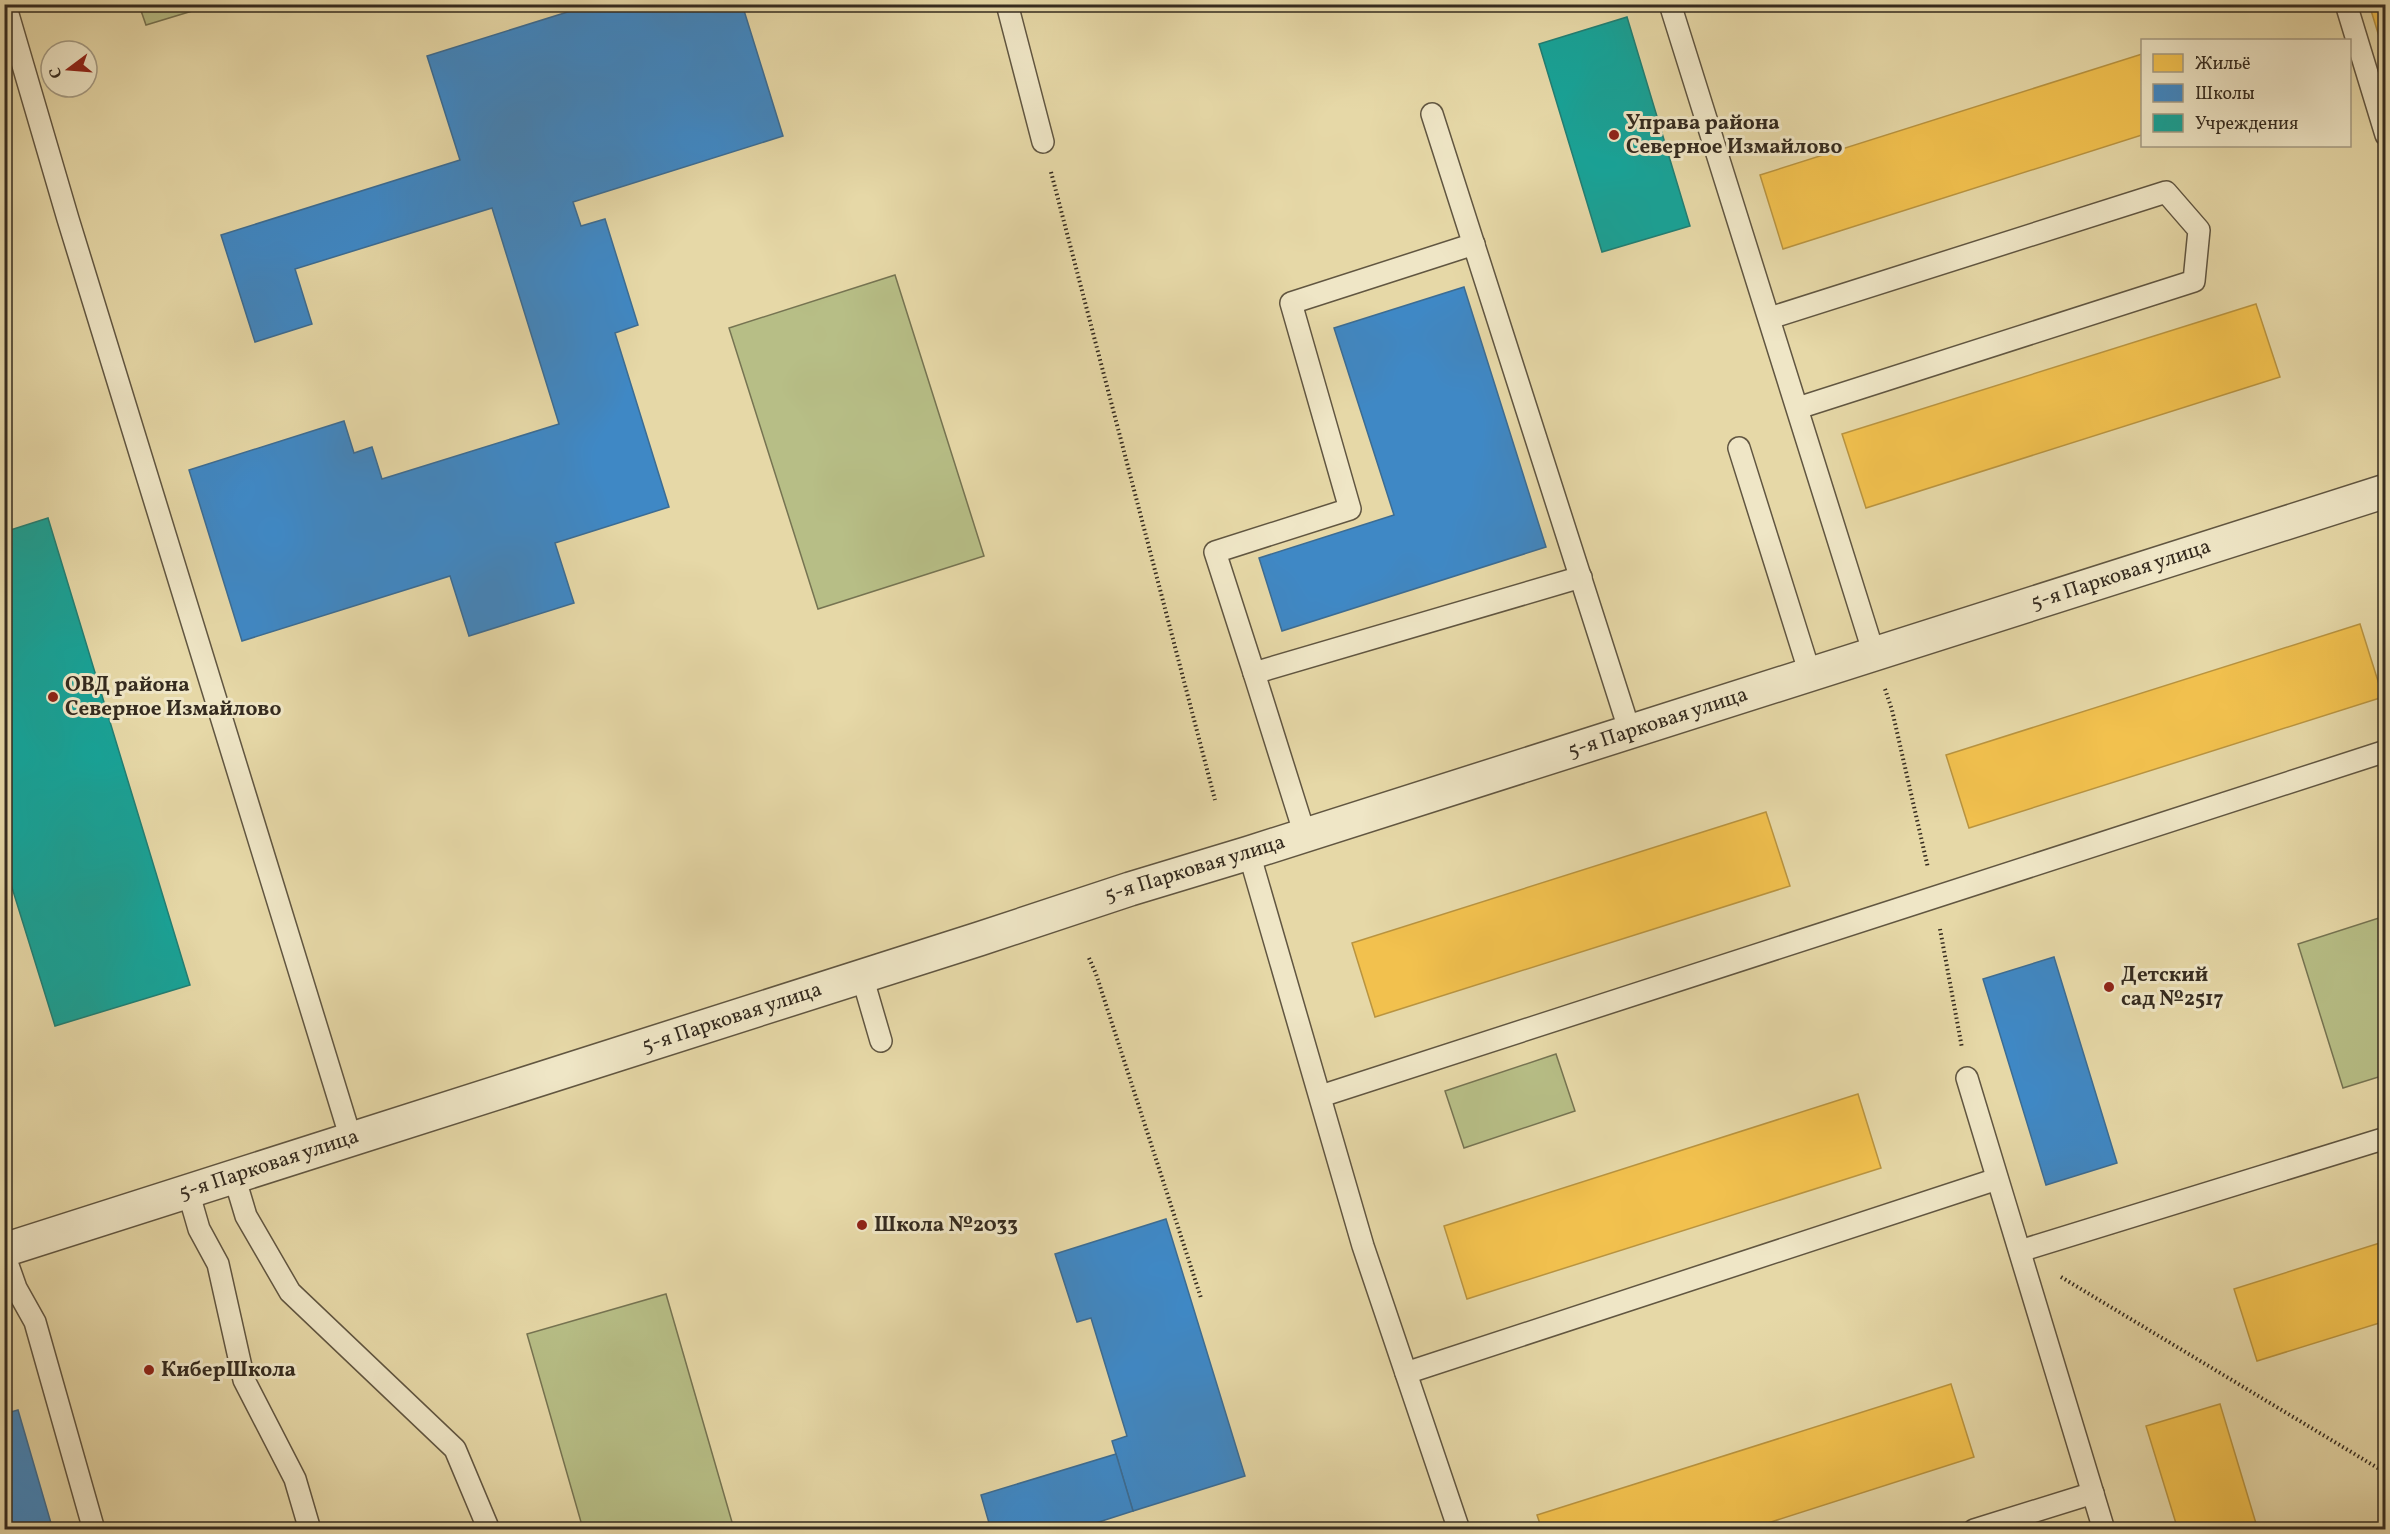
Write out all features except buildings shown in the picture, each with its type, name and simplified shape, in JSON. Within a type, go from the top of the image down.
[{"type":"street","name":"5-я Парковая улица","points":[[4,1252],[1130,889],[2385,491]]},
{"type":"lane","points":[[5,4],[75,241],[351,1139]]},
{"type":"lane","points":[[1007,4],[1043,142]]},
{"type":"lane","points":[[1670,4],[1874,654]]},
{"type":"lane","points":[[2346,4],[2385,135]]},
{"type":"lane","points":[[1432,114],[1630,732]]},
{"type":"lane","points":[[1770,318],[2166,192],[2199,230],[2194,281],[1798,408]]},
{"type":"lane","points":[[1305,835],[1215,552],[1350,509],[1291,303],[1474,244]]},
{"type":"lane","points":[[1739,448],[1810,674]]},
{"type":"lane","points":[[1254,673],[1581,577]]},
{"type":"lane","points":[[1321,1096],[2385,751]]},
{"type":"lane","points":[[1249,853],[1363,1246],[1459,1530]]},
{"type":"lane","points":[[862,976],[881,1041]]},
{"type":"lane","points":[[1967,1078],[2104,1530]]},
{"type":"lane","points":[[2020,1251],[2385,1138]]},
{"type":"lane","points":[[234,1176],[246,1216],[290,1292],[455,1449],[489,1530]]},
{"type":"lane","points":[[1406,1373],[1997,1179]]},
{"type":"lane","points":[[188,1191],[199,1229],[218,1264],[244,1380],[295,1479],[310,1530]]},
{"type":"lane","points":[[4,1252],[16,1288],[35,1322],[94,1530]]},
{"type":"lane","points":[[1974,1530],[2093,1493]]},
{"type":"path","points":[[1043,142],[1215,800]]},
{"type":"path","points":[[1874,654],[1892,710],[1935,897],[1967,1078]]},
{"type":"path","points":[[1089,958],[1201,1298]]},
{"type":"path","points":[[2020,1251],[2385,1473]]},
{"type":"green space","points":[[139,4],[212,5],[146,25]]},
{"type":"green space","points":[[895,275],[984,556],[818,609],[729,328]]},
{"type":"green space","points":[[2385,916],[2385,1075],[2343,1088],[2298,944]]},
{"type":"green space","points":[[1556,1054],[1575,1111],[1464,1148],[1445,1091]]},
{"type":"green space","points":[[666,1294],[734,1529],[583,1529],[527,1334]]},
{"type":"place","name":"Управа района Северное Измайлово","points":[[1614,135]]},
{"type":"place","name":"ОВД района Северное Измайлово","points":[[53,697]]},
{"type":"place","name":"Детский сад №2517","points":[[2109,987]]},
{"type":"place","name":"Школа №2033","points":[[862,1225]]},
{"type":"place","name":"КиберШкола","points":[[149,1370]]}]
